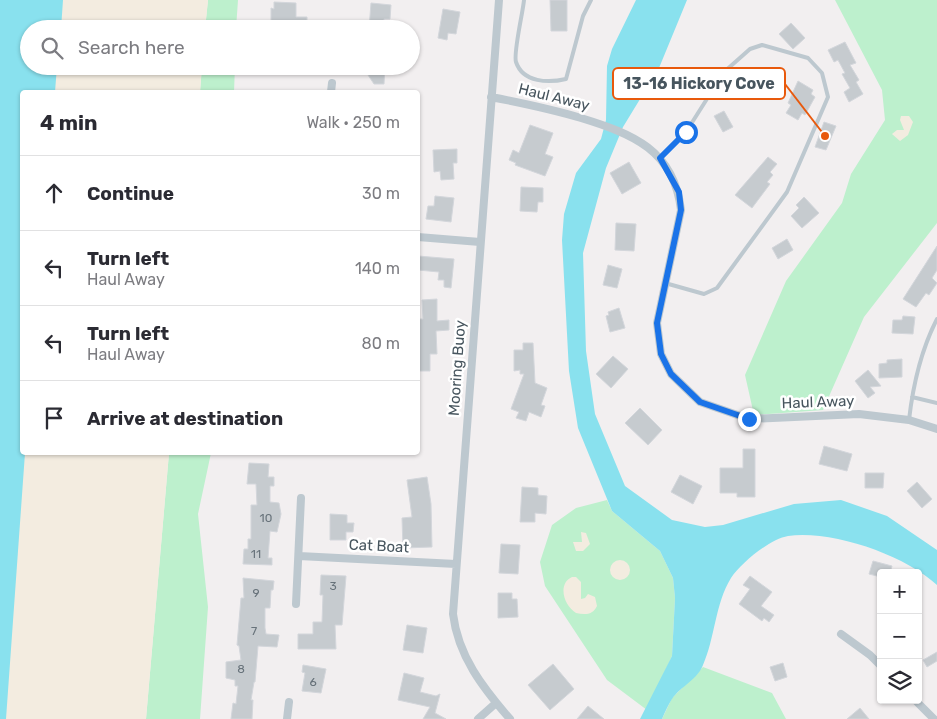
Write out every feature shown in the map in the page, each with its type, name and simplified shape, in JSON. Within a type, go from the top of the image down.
[{"type":"street","name":"Mooring Buoy","points":[[499,0],[453,599],[455,631],[465,657],[496,703],[510,719]]},
{"type":"street","points":[[331,90],[332,83]]},
{"type":"street","name":"Haul Away","points":[[491,97],[540,106],[597,123],[642,141],[660,158],[679,192],[681,210],[657,323],[661,354],[671,374],[700,402],[749,419],[859,414],[909,420],[937,429]]},
{"type":"street","points":[[420,237],[480,242]]},
{"type":"street","points":[[296,604],[301,498]]},
{"type":"street","name":"Cat Boat","points":[[299,556],[456,564]]},
{"type":"street","points":[[841,634],[877,662]]},
{"type":"street","points":[[287,719],[288,702]]},
{"type":"street","points":[[478,719],[496,703]]},
{"type":"street","points":[[919,704],[934,719]]},
{"type":"lane","points":[[524,0],[515,61],[520,71],[530,79],[556,82],[566,79],[583,16],[591,0]]},
{"type":"lane","points":[[660,158],[686,132],[724,72],[750,49],[762,45],[808,58],[822,73],[828,98],[787,192],[717,288],[704,294],[664,283]]},
{"type":"lane","points":[[909,420],[912,397],[928,336],[937,319]]},
{"type":"lane","points":[[912,397],[937,403]]},
{"type":"green space","points":[[208,0],[238,0],[237,20],[206,20]]},
{"type":"green space","points":[[835,0],[937,0],[937,223],[864,317],[823,410],[754,415],[745,375],[786,281],[842,203],[851,174],[885,120],[882,90]]},
{"type":"green space","points":[[201,75],[235,75],[234,90],[200,90]]},
{"type":"green space","points":[[169,455],[211,455],[198,514],[208,607],[200,719],[146,719]]},
{"type":"green space","points":[[607,500],[612,511],[660,551],[673,578],[675,598],[672,656],[647,710],[607,680],[545,586],[540,562],[552,525],[576,508]]},
{"type":"green space","points":[[703,667],[772,693],[786,719],[662,719],[672,698]]},
{"type":"sand","points":[[0,0],[208,0],[206,20],[20,20],[20,75],[201,75],[200,90],[20,90],[20,455],[169,455],[146,719],[0,719]]},
{"type":"sand","points":[[901,116],[909,116],[913,122],[908,135],[900,141],[892,134],[897,130],[904,130],[900,120]]},
{"type":"sand","points":[[581,532],[586,533],[590,544],[583,551],[576,551],[573,542],[582,542]]},
{"type":"sand","points":[[620,560],[627,563],[630,570],[627,577],[620,580],[613,577],[610,570],[613,563]]},
{"type":"sand","points":[[576,577],[581,582],[581,599],[585,598],[588,594],[595,597],[597,606],[591,613],[576,613],[568,605],[564,590],[567,580]]},
{"type":"water","points":[[0,0],[63,0],[62,20],[20,20],[20,75],[56,75],[55,90],[20,90],[20,455],[25,455],[6,719],[0,719]]},
{"type":"water","points":[[636,0],[687,0],[659,68],[623,127],[606,168],[583,253],[586,351],[595,414],[625,486],[672,520],[705,527],[723,525],[794,504],[841,500],[887,516],[937,550],[937,585],[922,573],[922,569],[914,569],[887,555],[846,541],[806,535],[788,536],[773,542],[749,559],[731,578],[718,610],[707,655],[701,670],[672,699],[662,719],[640,719],[672,656],[675,598],[673,578],[660,551],[612,511],[578,428],[569,371],[562,240],[564,214],[576,173],[601,139],[606,120],[607,66],[612,49]]},
{"type":"building","points":[[550,0],[567,0],[567,31],[551,31]]},
{"type":"building","points":[[274,2],[296,3],[296,17],[307,17],[307,20],[271,20],[271,8],[274,9]]},
{"type":"building","points":[[371,3],[391,5],[390,19],[370,20]]},
{"type":"building","points":[[443,9],[460,12],[456,34],[448,33],[447,40],[438,38]]},
{"type":"building","points":[[791,23],[805,38],[793,49],[779,34]]},
{"type":"building","points":[[845,42],[856,63],[850,65],[859,80],[856,82],[863,94],[849,102],[844,92],[850,88],[842,74],[845,73],[838,60],[834,62],[828,50]]},
{"type":"building","points":[[368,75],[384,75],[384,84],[374,84]]},
{"type":"building","points":[[798,81],[813,90],[811,94],[815,97],[805,115],[802,113],[798,120],[786,113],[791,105],[788,103]]},
{"type":"building","points":[[724,111],[733,127],[723,132],[714,116]]},
{"type":"building","points":[[824,122],[836,126],[826,150],[815,147]]},
{"type":"building","points":[[530,125],[553,133],[545,154],[553,157],[545,176],[515,165],[516,163],[509,160],[513,150],[519,153]]},
{"type":"building","points":[[457,149],[457,163],[453,163],[454,179],[441,180],[440,171],[434,172],[433,150]]},
{"type":"building","points":[[768,157],[777,164],[770,172],[773,175],[767,182],[770,184],[752,208],[735,195]]},
{"type":"building","points":[[629,162],[641,183],[622,194],[610,173]]},
{"type":"building","points":[[521,187],[543,188],[543,202],[538,202],[537,212],[520,211]]},
{"type":"building","points":[[435,196],[454,198],[451,222],[426,219],[428,206],[434,206]]},
{"type":"building","points":[[804,197],[819,213],[802,228],[791,216],[799,208],[796,205]]},
{"type":"building","points":[[616,223],[636,224],[634,251],[615,250]]},
{"type":"building","points":[[787,239],[793,250],[778,259],[772,248]]},
{"type":"building","points":[[937,246],[937,270],[932,278],[937,283],[929,295],[926,293],[916,307],[903,299]]},
{"type":"building","points":[[420,256],[454,259],[451,288],[444,287],[444,280],[438,280],[439,272],[420,270]]},
{"type":"building","points":[[608,265],[622,269],[617,288],[603,285]]},
{"type":"building","points":[[437,299],[437,321],[449,320],[449,330],[436,331],[437,354],[430,354],[430,371],[420,371],[420,319],[423,319],[422,300]]},
{"type":"building","points":[[619,308],[625,328],[610,332],[606,316],[609,315],[608,312]]},
{"type":"building","points":[[903,316],[915,317],[913,334],[892,333],[893,320],[902,320]]},
{"type":"building","points":[[523,343],[533,343],[535,383],[547,388],[541,405],[545,406],[541,417],[529,412],[526,421],[516,418],[519,412],[511,409],[524,374],[520,374],[520,370],[514,371],[514,350],[523,350]]},
{"type":"building","points":[[613,356],[628,369],[611,388],[596,374]]},
{"type":"building","points":[[902,359],[902,377],[879,378],[879,364],[887,363],[887,360]]},
{"type":"building","points":[[868,370],[881,386],[870,387],[875,393],[868,398],[855,381]]},
{"type":"building","points":[[640,408],[662,430],[648,445],[625,423]]},
{"type":"building","points":[[824,446],[852,454],[847,471],[819,464]]},
{"type":"building","points":[[743,449],[755,449],[755,497],[737,497],[737,493],[720,493],[720,468],[743,468]]},
{"type":"building","points":[[249,463],[269,464],[268,477],[274,477],[274,486],[270,486],[270,502],[279,503],[281,514],[277,532],[270,531],[268,558],[272,558],[272,565],[243,564],[244,549],[248,549],[248,539],[251,539],[251,505],[257,505],[256,484],[247,484]]},
{"type":"building","points":[[865,473],[884,473],[883,488],[865,488]]},
{"type":"building","points":[[680,475],[702,486],[693,504],[671,492]]},
{"type":"building","points":[[427,477],[431,504],[432,547],[403,548],[402,518],[412,517],[407,480]]},
{"type":"building","points":[[917,482],[932,499],[922,508],[907,491]]},
{"type":"building","points":[[522,487],[538,488],[538,495],[547,496],[546,514],[535,513],[535,522],[520,522]]},
{"type":"building","points":[[330,514],[347,515],[347,523],[354,523],[353,532],[346,532],[346,540],[330,540]]},
{"type":"building","points":[[501,544],[520,545],[518,574],[499,573]]},
{"type":"building","points":[[873,561],[892,566],[891,569],[877,569],[877,576],[869,574]]},
{"type":"building","points":[[321,575],[346,576],[342,625],[335,625],[336,649],[298,649],[298,634],[313,634],[313,622],[322,622],[323,595],[320,595]]},
{"type":"building","points":[[750,576],[772,592],[761,606],[774,615],[769,622],[764,618],[762,621],[739,604],[750,589],[743,585]]},
{"type":"building","points":[[243,578],[274,581],[273,590],[271,590],[270,608],[265,608],[265,628],[266,634],[279,635],[277,647],[258,646],[255,682],[251,700],[253,700],[252,719],[231,719],[233,703],[236,704],[238,686],[235,686],[235,680],[226,678],[226,662],[241,660],[239,646],[237,645],[241,598],[244,598]]},
{"type":"building","points":[[498,593],[512,593],[512,599],[517,599],[518,617],[498,618]]},
{"type":"building","points":[[407,625],[427,628],[423,653],[403,650]]},
{"type":"building","points":[[937,652],[937,661],[927,667],[923,660]]},
{"type":"building","points":[[783,663],[787,677],[775,681],[770,667]]},
{"type":"building","points":[[553,664],[574,689],[550,710],[528,685]]},
{"type":"building","points":[[303,665],[326,669],[321,693],[302,691],[305,673],[302,672]]},
{"type":"building","points":[[404,673],[424,678],[420,692],[436,696],[440,694],[435,713],[446,719],[423,719],[430,707],[398,700]]},
{"type":"building","points":[[588,706],[604,719],[577,719]]},
{"type":"building","points":[[860,708],[869,719],[847,719]]},
{"type":"place","name":"13-16 Hickory Cove","points":[[825,136]]},
{"type":"route","points":[[686,132],[660,158],[672,176],[679,192],[681,210],[657,323],[661,354],[671,374],[700,402],[749,419]]}]
